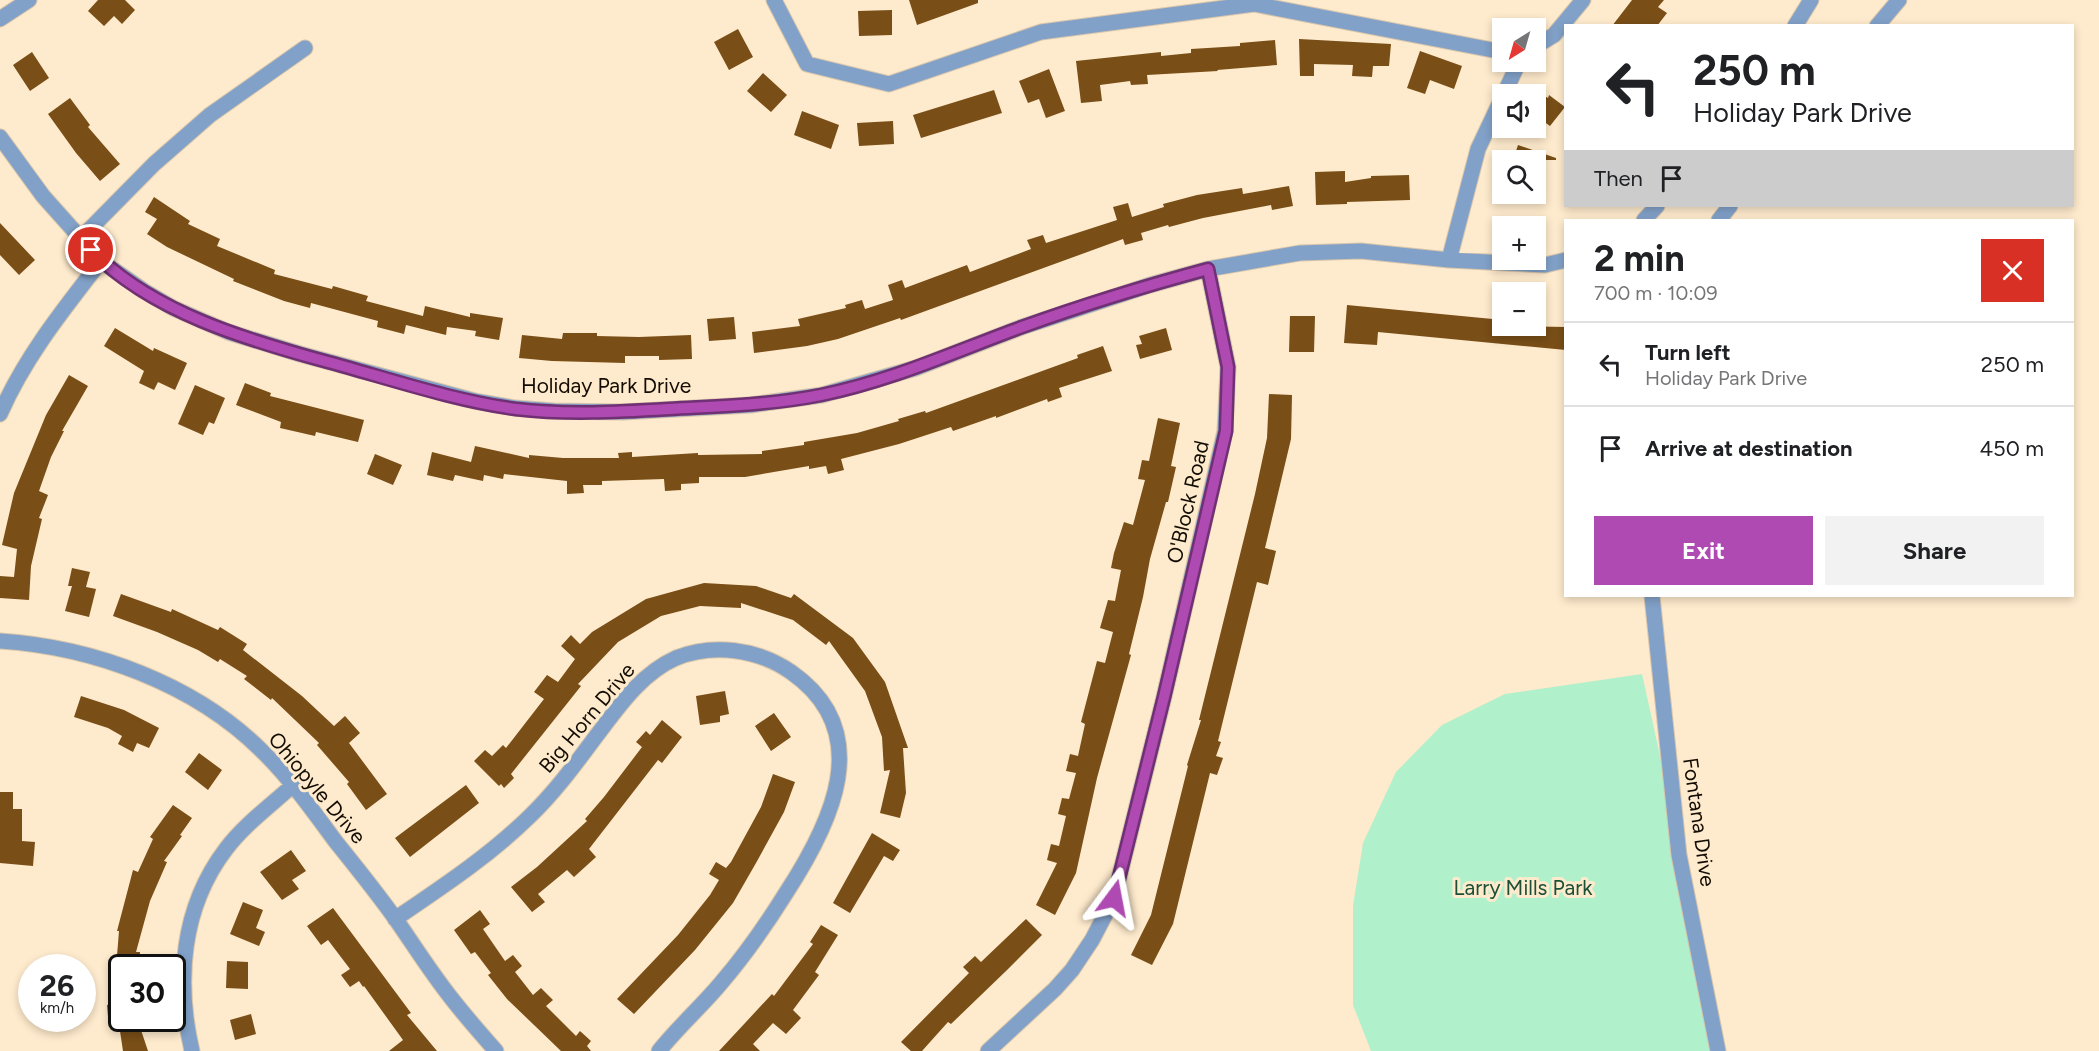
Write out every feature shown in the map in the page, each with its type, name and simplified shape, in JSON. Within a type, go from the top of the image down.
[{"type":"street","points":[[0,19],[29,0]]},
{"type":"street","points":[[774,0],[807,64],[889,84],[1041,32],[1254,4],[1492,50]]},
{"type":"street","points":[[1546,40],[1554,35],[1575,12],[1582,0]]},
{"type":"street","points":[[1796,24],[1811,0]]},
{"type":"street","points":[[1879,24],[1899,0]]},
{"type":"street","points":[[80,239],[154,164],[210,115],[305,48]]},
{"type":"street","points":[[1449,260],[1478,149],[1492,119]]},
{"type":"street","name":"Holiday Park Drive","points":[[0,136],[43,196],[101,261],[173,308],[228,332],[300,354],[476,402],[515,408],[554,411],[623,411],[751,405],[822,395],[916,368],[1022,327],[1150,285],[1208,269]]},
{"type":"street","points":[[1645,219],[1656,207]]},
{"type":"street","points":[[1720,219],[1729,207]]},
{"type":"street","points":[[1208,269],[1300,253],[1361,251],[1449,260],[1545,265],[1564,260]]},
{"type":"street","points":[[0,414],[26,361],[101,261]]},
{"type":"street","name":"O'Block Road","points":[[988,1051],[1055,989],[1072,970],[1092,940],[1114,898],[1167,686],[1226,431],[1228,367],[1208,269]]},
{"type":"street","name":"Fontana Drive","points":[[1652,597],[1679,855],[1718,1051]]},
{"type":"street","name":"Ohiopyle Drive","points":[[0,640],[35,643],[87,655],[123,667],[183,693],[231,724],[262,751],[292,786],[395,919],[451,998],[496,1051]]},
{"type":"street","name":"Big Horn Drive","points":[[395,919],[471,866],[530,816],[558,786],[637,686],[656,670],[675,659],[713,649],[736,650],[759,656],[782,666],[802,680],[819,698],[832,719],[838,744],[840,768],[828,819],[802,870],[753,943],[720,985],[659,1051]]},
{"type":"street","points":[[192,1051],[183,996],[188,930],[196,902],[207,878],[225,849],[292,786]]},
{"type":"green space","name":"Larry Mills Park","points":[[1642,674],[1725,1051],[1371,1051],[1353,1005],[1353,906],[1363,843],[1396,772],[1442,725],[1505,694]]},
{"type":"building","points":[[98,0],[125,0],[135,10],[122,24],[114,16],[104,26],[88,11]]},
{"type":"building","points":[[909,0],[978,0],[978,3],[917,25]]},
{"type":"building","points":[[1632,0],[1664,0],[1658,7],[1667,13],[1659,24],[1614,24]]},
{"type":"building","points":[[892,10],[892,35],[859,36],[858,11]]},
{"type":"building","points":[[738,29],[753,57],[729,70],[714,42]]},
{"type":"building","points":[[1299,39],[1391,44],[1389,66],[1373,66],[1372,77],[1352,76],[1353,65],[1314,64],[1314,76],[1300,76]]},
{"type":"building","points":[[1275,40],[1277,65],[1147,75],[1148,84],[1131,85],[1130,81],[1100,85],[1102,101],[1081,103],[1076,61],[1161,52],[1161,56],[1191,53],[1191,49],[1240,46],[1240,43]]},
{"type":"building","points":[[1420,51],[1462,66],[1454,89],[1430,80],[1425,94],[1407,88]]},
{"type":"building","points":[[32,52],[49,78],[30,91],[13,65]]},
{"type":"building","points":[[1049,69],[1065,111],[1046,118],[1039,99],[1028,103],[1019,81]]},
{"type":"building","points":[[763,73],[787,95],[771,112],[747,91]]},
{"type":"building","points":[[994,90],[1002,113],[921,138],[913,115]]},
{"type":"building","points":[[1549,95],[1564,106],[1550,126],[1546,123],[1546,97],[1548,98]]},
{"type":"building","points":[[70,98],[90,125],[88,127],[120,164],[100,181],[48,114]]},
{"type":"building","points":[[802,111],[839,125],[831,149],[794,135]]},
{"type":"building","points":[[893,121],[894,144],[859,146],[857,123]]},
{"type":"building","points":[[1518,145],[1533,150],[1516,150]]},
{"type":"building","points":[[1546,155],[1556,158],[1556,160],[1546,160]]},
{"type":"building","points":[[1345,171],[1345,182],[1371,178],[1371,176],[1409,175],[1410,200],[1316,205],[1315,172]]},
{"type":"building","points":[[1289,186],[1293,206],[1272,210],[1271,205],[1169,227],[1168,225],[1141,233],[1143,240],[1125,245],[1123,239],[901,320],[900,318],[838,339],[807,346],[754,353],[752,332],[800,326],[798,319],[846,308],[845,305],[862,300],[865,309],[893,300],[888,285],[902,280],[905,288],[967,265],[970,272],[1031,249],[1027,240],[1043,235],[1046,243],[1117,220],[1113,207],[1128,203],[1132,217],[1164,207],[1163,204],[1197,195],[1242,188],[1243,194]]},
{"type":"building","points":[[154,197],[190,221],[188,224],[220,239],[217,246],[275,270],[274,274],[332,289],[333,286],[368,296],[366,301],[423,316],[425,306],[470,317],[470,313],[503,318],[499,340],[475,336],[476,331],[447,327],[446,335],[406,325],[404,334],[377,327],[378,321],[311,303],[310,308],[284,301],[233,281],[234,279],[167,247],[147,234],[157,219],[145,212]]},
{"type":"building","points":[[0,223],[35,260],[19,275],[0,255]]},
{"type":"building","points":[[1347,305],[1492,319],[1492,336],[1546,336],[1546,327],[1564,327],[1564,350],[1378,332],[1377,345],[1344,343]]},
{"type":"building","points":[[1290,316],[1315,316],[1314,352],[1289,352]]},
{"type":"building","points":[[734,317],[736,339],[709,341],[707,319]]},
{"type":"building","points":[[115,328],[153,351],[154,348],[187,363],[175,390],[158,382],[154,390],[139,383],[144,371],[104,346]]},
{"type":"building","points":[[1166,328],[1172,350],[1140,359],[1136,345],[1142,344],[1139,336]]},
{"type":"building","points":[[563,333],[639,337],[691,335],[692,359],[659,360],[659,356],[625,356],[625,363],[519,358],[522,335],[562,339]]},
{"type":"building","points":[[1103,346],[1112,371],[1059,388],[1062,397],[1048,402],[1047,399],[953,431],[951,427],[841,459],[844,470],[828,474],[826,466],[809,469],[809,466],[745,477],[699,477],[699,483],[681,484],[681,490],[665,491],[664,479],[602,481],[602,485],[583,485],[584,493],[567,494],[567,481],[504,474],[503,479],[484,475],[483,481],[455,475],[453,481],[427,475],[432,452],[471,462],[475,446],[529,458],[529,455],[563,458],[619,458],[618,453],[632,452],[632,457],[698,453],[698,455],[762,454],[762,451],[804,445],[804,442],[857,433],[925,411],[926,413],[1078,358],[1077,355]]},
{"type":"building","points":[[69,375],[88,386],[62,431],[64,431],[51,457],[39,491],[48,495],[39,518],[42,519],[31,566],[29,600],[0,598],[0,576],[14,577],[17,549],[2,545],[14,493],[46,415]]},
{"type":"building","points":[[245,383],[271,393],[270,396],[364,420],[358,442],[316,432],[315,436],[280,428],[281,422],[236,405]]},
{"type":"building","points":[[195,385],[225,398],[214,424],[209,422],[203,435],[178,424]]},
{"type":"building","points":[[1269,394],[1292,395],[1291,439],[1265,548],[1276,551],[1268,585],[1257,582],[1218,741],[1221,742],[1216,756],[1223,758],[1217,775],[1210,773],[1173,924],[1152,965],[1131,955],[1151,915],[1187,765],[1201,720],[1199,720],[1267,438]]},
{"type":"building","points":[[1158,418],[1180,423],[1171,466],[1176,467],[1168,502],[1166,502],[1150,559],[1129,654],[1131,655],[1097,778],[1076,873],[1055,915],[1036,905],[1057,863],[1047,860],[1051,844],[1059,846],[1066,816],[1058,814],[1062,798],[1069,799],[1076,773],[1066,771],[1070,754],[1078,756],[1085,724],[1081,722],[1097,661],[1105,663],[1113,632],[1100,628],[1108,600],[1115,601],[1121,570],[1111,568],[1114,553],[1124,522],[1133,525],[1145,480],[1138,479],[1142,460],[1149,461]]},
{"type":"building","points":[[375,454],[402,465],[393,485],[367,474]]},
{"type":"building","points":[[72,568],[90,572],[86,587],[96,589],[89,617],[65,611],[72,586],[68,586]]},
{"type":"building","points":[[704,583],[756,586],[791,598],[794,594],[853,638],[885,682],[908,748],[903,748],[906,793],[900,818],[880,813],[890,770],[884,771],[882,737],[865,691],[829,641],[826,645],[793,620],[741,603],[741,608],[700,606],[661,616],[618,642],[578,684],[581,686],[511,774],[514,778],[504,788],[501,784],[499,786],[474,761],[485,750],[492,756],[503,745],[506,748],[544,699],[534,692],[547,675],[558,682],[575,659],[561,646],[571,635],[580,644],[592,632],[646,599]]},
{"type":"building","points":[[121,594],[171,612],[172,609],[218,630],[220,627],[247,644],[243,650],[302,696],[334,726],[345,716],[360,733],[349,743],[387,794],[366,810],[347,784],[349,782],[317,745],[319,743],[272,698],[271,700],[244,679],[247,676],[220,659],[218,662],[198,650],[157,632],[113,616]]},
{"type":"building","points":[[725,691],[729,714],[720,716],[720,722],[700,725],[696,696]]},
{"type":"building","points":[[81,696],[124,710],[159,728],[149,748],[137,743],[133,752],[118,744],[122,736],[108,728],[74,717]]},
{"type":"building","points":[[774,713],[791,737],[771,751],[755,726]]},
{"type":"building","points":[[662,720],[682,737],[662,763],[658,760],[589,849],[596,857],[574,877],[567,870],[538,894],[545,902],[532,912],[511,887],[537,867],[587,821],[585,819],[642,747],[636,742],[646,731],[650,735]]},
{"type":"building","points":[[199,753],[222,770],[208,790],[185,772]]},
{"type":"building","points":[[773,774],[795,782],[784,812],[733,903],[695,950],[634,1014],[617,999],[678,935],[710,895],[719,880],[709,874],[716,862],[726,868],[731,862],[761,807]]},
{"type":"building","points":[[466,785],[479,803],[410,857],[395,838]]},
{"type":"building","points":[[0,792],[13,792],[13,809],[22,809],[22,841],[35,842],[33,866],[0,863]]},
{"type":"building","points":[[173,805],[192,818],[164,861],[167,862],[150,901],[136,952],[140,952],[140,954],[117,954],[119,931],[117,931],[133,870],[138,872],[153,839],[150,837]]},
{"type":"building","points":[[872,833],[900,850],[893,861],[884,856],[850,913],[833,903]]},
{"type":"building","points":[[291,850],[306,871],[292,880],[299,889],[282,900],[260,872]]},
{"type":"building","points":[[243,902],[263,910],[256,928],[265,932],[259,946],[230,934]]},
{"type":"building","points":[[333,908],[411,1013],[407,1015],[437,1051],[389,1051],[403,1040],[364,986],[359,981],[350,987],[341,975],[350,969],[328,940],[321,945],[307,926]]},
{"type":"building","points":[[480,910],[490,924],[483,929],[505,961],[513,955],[522,966],[515,972],[533,995],[541,988],[553,1000],[546,1006],[576,1036],[580,1031],[591,1041],[587,1046],[591,1051],[561,1051],[507,999],[488,975],[491,973],[475,952],[471,954],[454,930]]},
{"type":"building","points":[[1026,919],[1042,935],[1006,971],[951,1024],[948,1022],[922,1051],[911,1051],[901,1042],[969,973],[963,967],[975,956],[981,962]]},
{"type":"building","points":[[821,925],[838,935],[815,972],[819,975],[793,1010],[801,1018],[786,1034],[773,1023],[753,1044],[760,1051],[719,1051],[772,994],[774,996],[813,944],[810,942]]},
{"type":"building","points":[[227,961],[248,962],[248,989],[226,988]]},
{"type":"building","points":[[251,1014],[256,1034],[235,1040],[230,1020]]},
{"type":"building","points":[[120,1032],[142,1032],[148,1051],[123,1051]]},
{"type":"route","points":[[91,250],[101,261],[144,291],[173,308],[228,332],[476,402],[554,411],[623,411],[751,405],[822,395],[916,368],[1022,327],[1150,285],[1208,269],[1228,367],[1226,431],[1114,898]]}]
